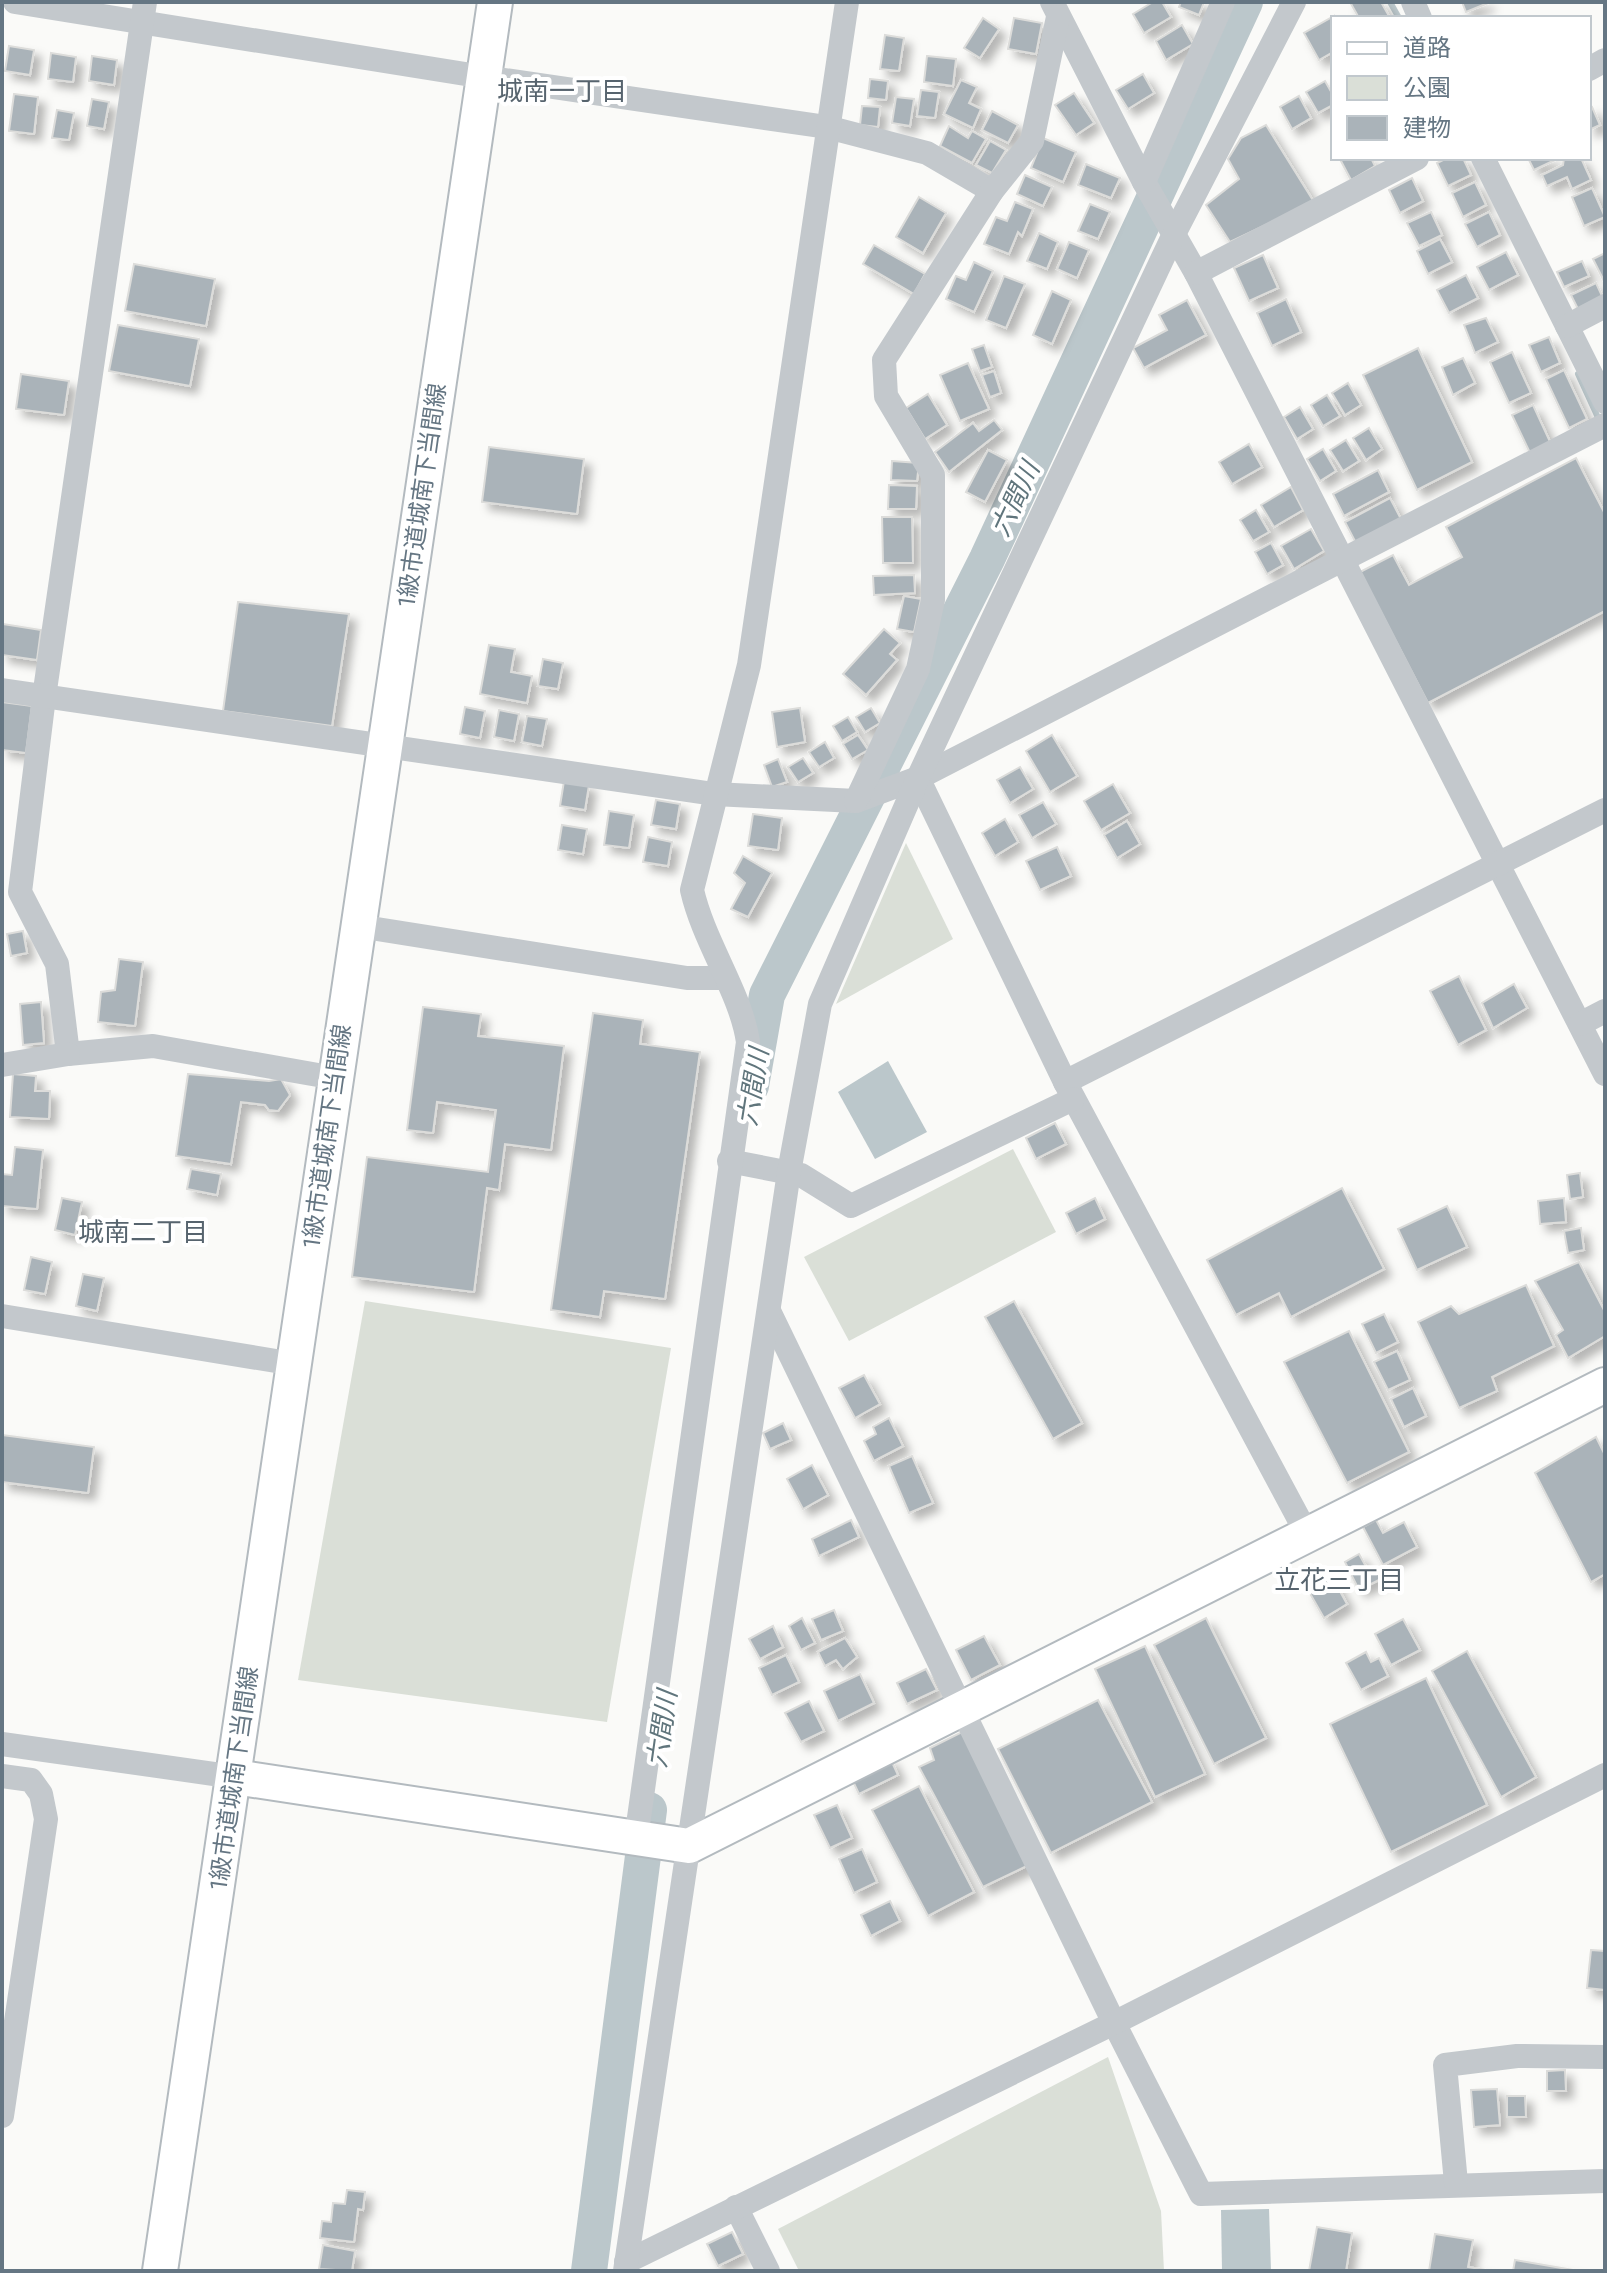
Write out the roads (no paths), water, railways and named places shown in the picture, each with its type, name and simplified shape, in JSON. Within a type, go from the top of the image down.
[{"type":"street","points":[[2,18],[14,2],[144,13],[484,77],[827,127],[927,153],[992,191]]},
{"type":"street","name":"1級市道城南下当間線","points":[[160,2271],[495,2]]},
{"type":"street","points":[[636,1839],[748,1042],[745,1021],[697,913],[692,890],[749,665],[847,2]]},
{"type":"street","points":[[1144,182],[1223,2]]},
{"type":"street","points":[[625,2266],[685,1846],[789,1172],[820,1004],[918,778],[1174,234],[1294,2]]},
{"type":"street","points":[[1055,10],[1144,182],[1196,273],[1496,866],[1605,1074]]},
{"type":"street","points":[[856,801],[918,669],[933,600],[933,475],[886,396],[884,360],[992,191],[1032,141],[1055,10]]},
{"type":"street","points":[[68,1054],[57,964],[20,892],[44,697],[144,13]]},
{"type":"street","points":[[1196,273],[1413,160]]},
{"type":"street","points":[[1484,160],[1605,402]]},
{"type":"street","points":[[1567,326],[1605,306]]},
{"type":"street","points":[[2,690],[714,794],[856,801],[918,778],[1605,425]]},
{"type":"street","points":[[918,778],[1069,1090],[1307,1534]]},
{"type":"street","points":[[729,1161],[801,1175],[851,1206],[1605,810]]},
{"type":"street","points":[[358,926],[687,978],[724,978]]},
{"type":"street","points":[[1580,1024],[1605,1011]]},
{"type":"street","points":[[2,1065],[68,1054],[153,1046],[335,1078]]},
{"type":"street","points":[[769,1311],[1114,2023],[1201,2194],[1456,2183],[1605,2181]]},
{"type":"street","points":[[2,1316],[294,1364]]},
{"type":"street","points":[[2,1744],[685,1846],[1605,1385]]},
{"type":"street","points":[[625,2266],[736,2207],[1114,2023],[1605,1775]]},
{"type":"street","points":[[2,1776],[31,1780],[41,1794],[46,1819],[2,2116]]},
{"type":"street","points":[[1456,2183],[1445,2065],[1517,2056],[1605,2057]]},
{"type":"street","points":[[736,2207],[768,2271]]},
{"type":"waterway","name":"六間川","points":[[751,1086],[767,995],[987,559],[1245,2]]},
{"type":"waterway","points":[[1390,2],[1398,16]]},
{"type":"waterway","points":[[1578,374],[1600,422]]},
{"type":"waterway","name":"六間川","points":[[589,2271],[649,1810]]},
{"type":"district","name":"城南一丁目","points":[[562,91]]},
{"type":"district","name":"城南二丁目","points":[[143,1232]]},
{"type":"district","name":"立花三丁目","points":[[1339,1580]]}]
